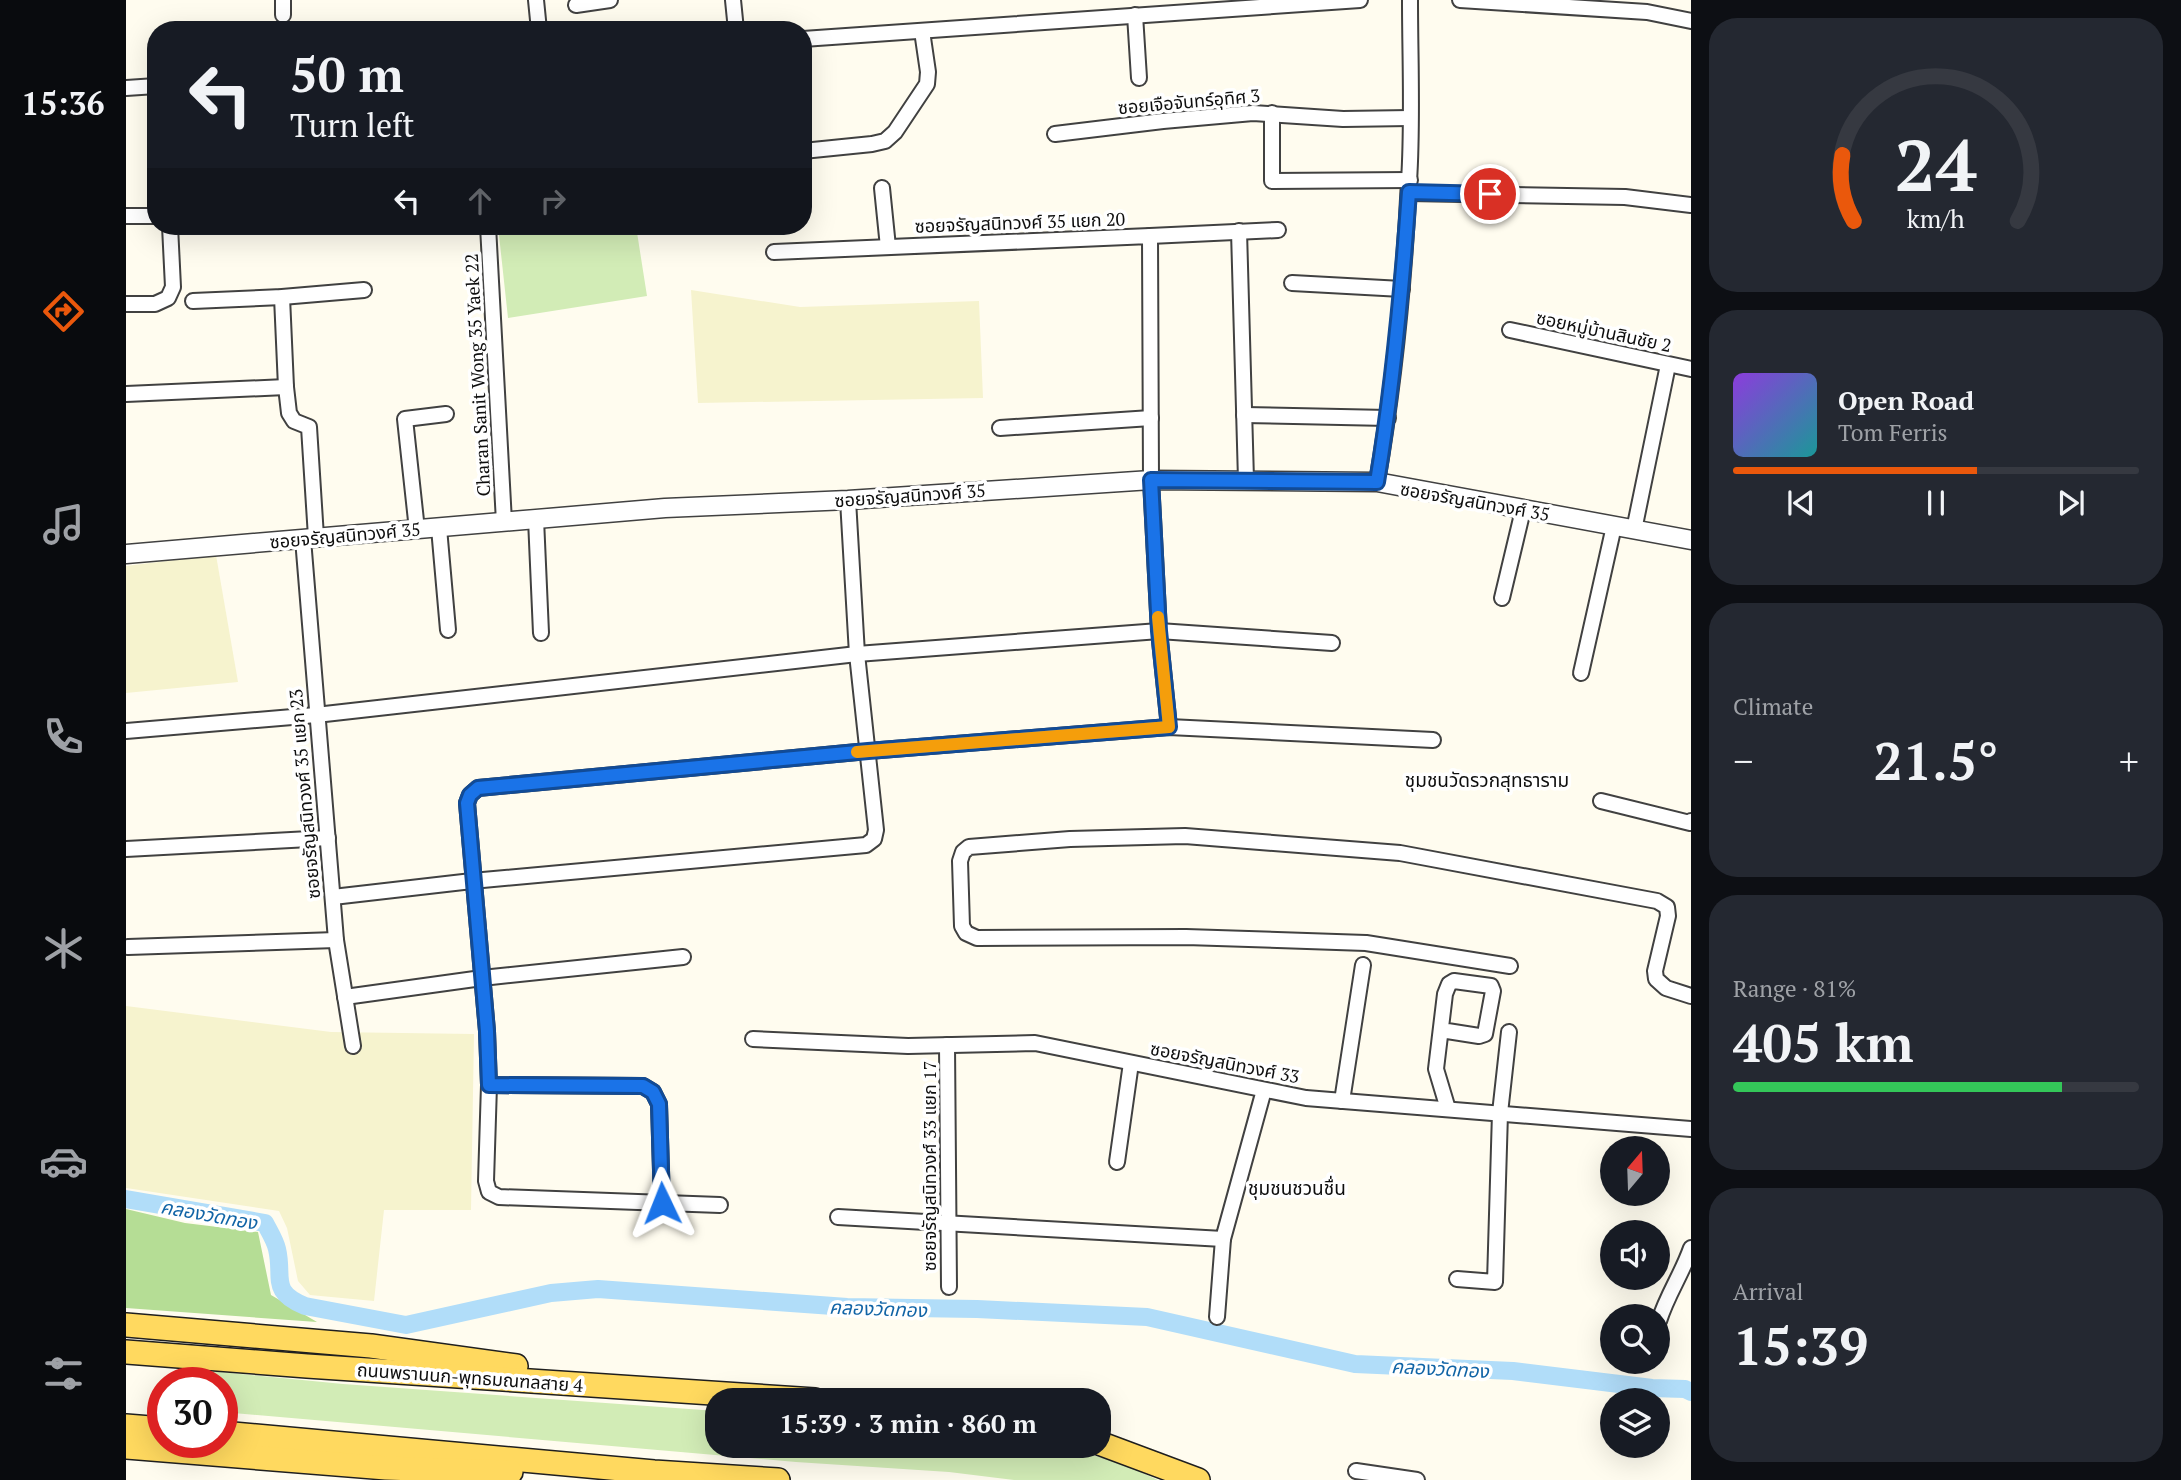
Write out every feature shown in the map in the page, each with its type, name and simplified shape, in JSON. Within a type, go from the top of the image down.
[{"type":"main road","points":[[126,1325],[382,1348],[663,1388]]},
{"type":"main road","name":"ถนนพรานนก-พุทธมณฑลสาย 4","points":[[126,1352],[705,1391]]},
{"type":"main road","points":[[126,1426],[147,1428]]},
{"type":"main road","points":[[238,1434],[654,1472],[778,1480]]},
{"type":"main road","points":[[126,1447],[400,1469],[654,1472]]},
{"type":"main road","points":[[1111,1447],[1198,1480]]},
{"type":"street","points":[[536,0],[539,21]]},
{"type":"street","points":[[576,5],[610,0]]},
{"type":"street","points":[[733,0],[735,21]]},
{"type":"street","points":[[812,38],[1135,15],[1151,7],[1360,0]]},
{"type":"street","points":[[1377,482],[1388,418],[1402,289],[1409,186],[1410,0]]},
{"type":"street","points":[[1460,0],[1647,12],[1691,21]]},
{"type":"street","points":[[1135,15],[1139,78]]},
{"type":"street","points":[[812,150],[872,144],[884,141],[895,132],[927,84],[928,72],[922,31]]},
{"type":"street","points":[[126,88],[147,87]]},
{"type":"street","name":"ซอยเจือจันทร์อุทิศ 3","points":[[1055,134],[1253,113],[1343,119],[1410,118]]},
{"type":"street","points":[[1272,113],[1272,181],[1625,197],[1691,205]]},
{"type":"street","points":[[882,188],[888,247]]},
{"type":"street","points":[[126,216],[147,216]]},
{"type":"street","points":[[1150,236],[1278,230]]},
{"type":"street","points":[[1239,232],[1247,480]]},
{"type":"street","points":[[126,304],[155,304],[168,298],[173,287],[170,235]]},
{"type":"street","name":"Charan Sanit Wong 35 Yaek 22","points":[[488,235],[504,522]]},
{"type":"street","name":"ซอยจรัญสนิทวงศ์ 35 แยก 20","points":[[774,252],[1150,236],[1151,480],[1159,631],[1169,727]]},
{"type":"street","points":[[1292,284],[1402,289]]},
{"type":"street","points":[[193,301],[364,290]]},
{"type":"street","points":[[126,394],[286,387],[282,297]]},
{"type":"street","name":"ซอยหมู่บ้านสินชัย 2","points":[[1510,330],[1691,369]]},
{"type":"street","points":[[1634,530],[1668,365]]},
{"type":"street","name":"ซอยจรัญสนิทวงศ์ 35 แยก 23","points":[[286,387],[291,418],[309,427],[309,538],[316,715],[336,940],[353,1046]]},
{"type":"street","points":[[417,530],[405,419],[446,414]]},
{"type":"street","points":[[1244,415],[1388,418]]},
{"type":"street","points":[[1000,428],[1151,418]]},
{"type":"street","name":"ซอยจรัญสนิทวงศ์ 35","points":[[126,554],[665,508],[1151,480],[1377,482],[1691,540]]},
{"type":"street","points":[[333,897],[472,881],[866,845],[874,839],[876,830],[857,654],[848,499]]},
{"type":"street","points":[[1502,598],[1523,510]]},
{"type":"street","points":[[536,519],[541,633]]},
{"type":"street","points":[[1581,673],[1614,526]]},
{"type":"street","points":[[439,528],[448,630]]},
{"type":"street","points":[[126,731],[316,715],[857,654],[1159,631],[1332,643]]},
{"type":"street","points":[[720,1205],[499,1197],[489,1192],[486,1181],[489,1085],[487,1031],[467,803],[470,795],[478,788],[868,751],[1169,727],[1433,740]]},
{"type":"street","points":[[1601,801],[1690,823],[1691,821]]},
{"type":"street","points":[[1510,966],[1366,943],[1186,937],[977,938],[966,933],[962,926],[960,861],[963,852],[969,847],[1070,839],[1172,836],[1400,853],[1657,901],[1667,907],[1668,916],[1655,971],[1656,979],[1667,988],[1691,996]]},
{"type":"street","points":[[126,849],[328,838]]},
{"type":"street","points":[[128,947],[336,940]]},
{"type":"street","points":[[345,997],[482,978],[684,957]]},
{"type":"street","points":[[1342,1101],[1363,965]]},
{"type":"street","points":[[1441,1030],[1479,1036],[1485,1034],[1493,991],[1491,986],[1454,981],[1445,993],[1436,1069],[1448,1109]]},
{"type":"street","points":[[1458,1279],[1495,1282],[1500,1113],[1509,1032]]},
{"type":"street","name":"ซอยจรัญสนิทวงศ์ 33","points":[[752,1039],[908,1046],[1035,1043],[1306,1098],[1691,1129]]},
{"type":"street","name":"ซอยจรัญสนิทวงศ์ 33 แยก 17","points":[[947,1045],[949,1287]]},
{"type":"street","points":[[1117,1162],[1131,1063]]},
{"type":"street","points":[[489,1085],[643,1086],[653,1092],[659,1104],[662,1203]]},
{"type":"street","points":[[1217,1317],[1223,1240],[1264,1090]]},
{"type":"street","points":[[838,1217],[1223,1240]]},
{"type":"street","points":[[1665,1304],[1691,1248]]},
{"type":"street","points":[[1356,1471],[1417,1480]]},
{"type":"shaded area","points":[[691,290],[800,307],[979,301],[983,398],[698,403]]},
{"type":"shaded area","points":[[216,555],[238,682],[126,693],[126,566]]},
{"type":"shaded area","points":[[126,1006],[331,1032],[474,1034],[471,1210],[384,1210],[374,1301],[310,1295],[298,1281],[287,1228],[279,1211],[126,1188]]},
{"type":"green space","points":[[499,235],[637,235],[647,296],[508,318]]},
{"type":"green space","points":[[126,1209],[185,1223],[258,1232],[271,1295],[317,1322],[126,1308]]},
{"type":"green space","points":[[238,1374],[343,1384],[705,1410],[705,1454],[238,1413]]},
{"type":"green space","points":[[750,1458],[1103,1458],[1158,1480],[1014,1480],[949,1472]]},
{"type":"waterway","name":"คลองวัดทอง","points":[[126,1199],[265,1223],[277,1249],[280,1283],[286,1295],[305,1306],[406,1325],[551,1293],[598,1289],[847,1307],[977,1309],[1147,1317],[1355,1364],[1513,1371],[1652,1388],[1685,1389],[1691,1392]]},
{"type":"slow traffic","points":[[857,752],[1169,727],[1158,617]]},
{"type":"district","name":"ชุมชนวัดรวกสุทธาราม","points":[[1487,779]]},
{"type":"district","name":"ชุมชนชวนชื่น","points":[[1297,1187]]},
{"type":"route","points":[[662,1203],[659,1104],[653,1092],[643,1086],[489,1085],[487,1031],[472,881],[467,803],[470,795],[478,788],[868,751],[1169,727],[1159,631],[1151,480],[1377,482],[1391,392],[1409,192],[1490,194]]}]
